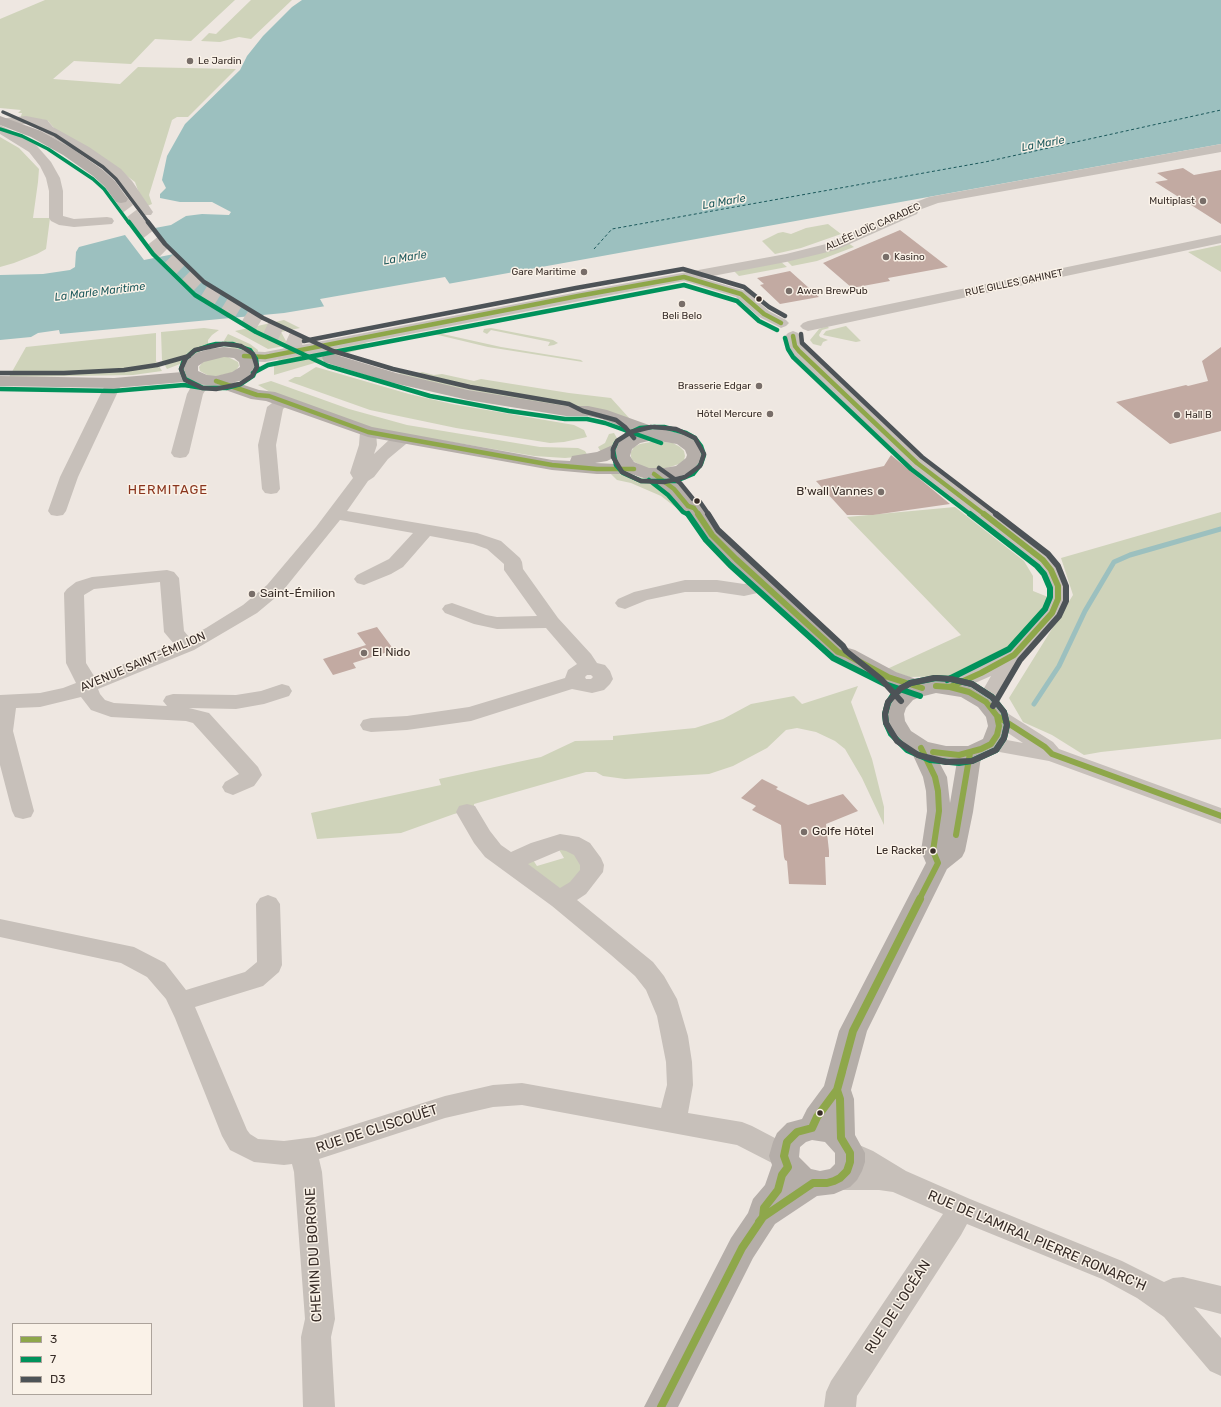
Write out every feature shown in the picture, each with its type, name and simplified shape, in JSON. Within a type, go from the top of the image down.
[{"type":"main road","points":[[2,124],[52,142],[98,173],[121,199]]},
{"type":"main road","points":[[0,382],[64,381],[141,376],[191,364],[198,358],[217,352],[232,352],[245,365],[253,385],[276,399]]},
{"type":"main road","points":[[330,358],[432,388],[510,403],[566,411],[588,411],[607,415],[643,429],[683,440],[690,444],[696,456],[689,467],[674,473],[654,474],[634,469],[627,466],[621,456],[625,445],[620,433],[612,427],[580,418],[566,411]]},
{"type":"main road","points":[[191,364],[189,369],[191,374],[257,395],[276,399],[368,432],[565,467],[634,469]]},
{"type":"main road","points":[[64,381],[114,383],[184,377],[211,381],[232,378],[245,365]]},
{"type":"main road","points":[[528,460],[550,462],[592,459],[601,457],[643,436],[663,435]]},
{"type":"main road","points":[[689,467],[693,489],[698,503],[694,508]]},
{"type":"main road","points":[[654,474],[674,489],[688,506],[694,508],[712,535],[764,586],[838,652],[839,656],[876,685],[895,706]]},
{"type":"main road","points":[[838,652],[847,655],[888,677],[922,688]]},
{"type":"main road","points":[[763,1217],[764,1208],[778,1190],[782,1175],[794,1147],[837,1090],[854,1031],[938,863],[953,851],[961,812],[966,774],[980,748],[997,735],[999,726],[991,709],[969,692],[950,687],[936,686],[922,688],[905,695],[895,706],[893,714],[897,729],[907,739],[922,748],[946,754],[980,748]]},
{"type":"main road","points":[[922,748],[938,791],[939,811],[933,851],[938,863]]},
{"type":"main road","points":[[661,1407],[742,1248],[763,1217],[772,1212],[836,1163],[840,1099],[837,1090]]},
{"type":"main road","points":[[794,1147],[828,1130],[836,1163]]},
{"type":"main road","points":[[794,1147],[794,1174],[836,1163]]},
{"type":"street","points":[[2,124],[26,120],[43,123],[49,130],[84,150],[116,172],[127,184],[146,212]]},
{"type":"street","points":[[2,124],[33,149],[46,165],[56,191],[56,218],[64,222],[74,223],[107,221]]},
{"type":"street","name":"ALLÉE LOÏC CARADEC","points":[[245,365],[265,357],[818,251],[831,247],[912,212],[912,208],[956,195],[1221,148]]},
{"type":"street","name":"RUE GILLES GAHINET","points":[[808,326],[1221,239]]},
{"type":"street","points":[[684,277],[741,294],[764,314],[781,323],[795,321],[808,326],[809,329],[808,332],[799,336],[793,336],[779,332],[777,327],[781,323]]},
{"type":"street","points":[[793,336],[795,346],[906,454],[1043,560],[1052,570],[1058,586],[1058,599],[1052,613],[1014,655],[991,709],[1045,747],[1052,754]]},
{"type":"street","points":[[180,453],[195,394],[198,388],[211,381]]},
{"type":"street","points":[[57,511],[69,477],[114,383]]},
{"type":"street","points":[[271,489],[267,445],[276,399]]},
{"type":"street","points":[[362,477],[359,473],[368,445],[368,432]]},
{"type":"street","name":"AVENUE SAINT-ÉMILION","points":[[3,701],[40,700],[68,694],[89,692],[187,646],[250,609],[274,589],[292,570],[362,477],[368,473],[382,455],[402,439]]},
{"type":"street","points":[[335,514],[477,539],[494,545],[513,562],[514,570],[551,622],[587,662],[582,675],[471,714],[407,723],[371,725]]},
{"type":"street","points":[[364,579],[396,563],[425,530]]},
{"type":"street","points":[[187,646],[174,632],[167,576],[83,586],[74,593],[76,663],[86,681],[89,692],[98,705],[111,710],[186,714],[201,718],[250,772],[251,775],[246,781],[233,787]]},
{"type":"street","points":[[625,603],[647,594],[685,586],[717,586],[744,590],[764,586]]},
{"type":"street","points":[[452,609],[481,620],[497,623],[551,622]]},
{"type":"street","points":[[950,687],[981,673],[1014,655]]},
{"type":"street","points":[[89,692],[225,703],[248,700],[282,691]]},
{"type":"street","points":[[3,701],[2,732],[23,811]]},
{"type":"street","points":[[980,748],[1052,754],[1221,816]]},
{"type":"street","points":[[466,812],[485,842],[493,851],[560,900],[620,948],[644,969],[655,983],[664,999],[676,1036],[680,1085],[672,1122]]},
{"type":"street","points":[[510,864],[539,849],[560,842],[571,843],[582,850],[589,858],[592,865],[591,872],[578,888],[560,900]]},
{"type":"street","points":[[180,1002],[254,979],[270,965],[268,904]]},
{"type":"street","name":"RUE DE CLISCOUËT","points":[[0,928],[135,958],[156,970],[180,1002],[200,1044],[230,1123],[240,1142],[254,1150],[284,1154],[333,1145],[402,1120],[445,1107],[509,1094],[538,1096],[747,1136],[794,1147]]},
{"type":"street","name":"CHEMIN DU BORGNE","points":[[303,1151],[308,1172],[320,1320],[316,1337],[319,1407]]},
{"type":"street","name":"RUE DE L'AMIRAL PIERRE RONARC'H","points":[[836,1163],[879,1178],[896,1180],[960,1208],[1112,1270],[1148,1288],[1175,1307],[1221,1361]]},
{"type":"street","name":"RUE DE L'OCÉAN","points":[[840,1407],[842,1392],[951,1226],[960,1208]]},
{"type":"street","points":[[1164,1298],[1173,1292],[1183,1291],[1221,1300]]},
{"type":"green space","points":[[45,0],[235,0],[191,41],[155,39],[131,64],[74,61],[53,79],[120,84],[138,67],[236,69],[188,117],[177,117],[172,120],[149,195],[152,204],[147,206],[141,199],[135,182],[107,161],[55,129],[48,121],[40,119],[20,119],[22,113],[18,113],[21,110],[0,108],[0,19]]},
{"type":"green space","points":[[251,0],[292,0],[251,39],[239,37],[220,42],[201,41],[209,33],[216,34]]},
{"type":"green space","points":[[0,137],[19,148],[39,169],[33,218],[50,218],[46,249],[14,263],[0,267]]},
{"type":"green space","points":[[828,224],[841,234],[801,248],[775,254],[762,241],[778,233],[783,232],[791,234],[806,228]]},
{"type":"green space","points":[[848,243],[854,247],[817,261],[792,266],[786,260]]},
{"type":"green space","points":[[1221,245],[1221,272],[1188,252]]},
{"type":"green space","points":[[780,261],[787,267],[739,276],[733,270]]},
{"type":"green space","points":[[284,320],[300,328],[281,332],[286,341],[300,339],[302,343],[268,349],[235,331]]},
{"type":"green space","points":[[827,326],[829,328],[822,330],[819,335],[820,337],[828,340],[823,342],[821,346],[813,344],[810,340],[819,329]]},
{"type":"green space","points":[[846,326],[861,341],[856,342],[823,335],[826,331]]},
{"type":"green space","points":[[204,328],[219,330],[212,335],[208,340],[208,345],[200,352],[180,364],[167,369],[162,360],[161,332]]},
{"type":"green space","points":[[491,328],[553,340],[558,343],[548,346],[550,342],[491,330],[487,334],[483,332],[484,329]]},
{"type":"green space","points":[[156,333],[156,361],[162,371],[133,375],[9,377],[26,347]]},
{"type":"green space","points":[[438,333],[501,347],[581,360],[583,362],[488,347],[434,334]]},
{"type":"green space","points":[[228,334],[250,344],[258,350],[258,353],[238,351],[222,344]]},
{"type":"green space","points":[[363,341],[369,345],[279,361],[277,357]]},
{"type":"green space","points":[[365,348],[274,375],[274,365]]},
{"type":"green space","points":[[228,357],[238,362],[239,366],[231,373],[217,376],[209,376],[200,371],[199,367],[202,363],[207,360]]},
{"type":"green space","points":[[316,367],[409,394],[452,404],[574,425],[584,430],[587,437],[564,442],[550,443],[456,428],[370,410],[288,381],[295,377],[300,377]]},
{"type":"green space","points":[[396,369],[414,374],[422,372],[434,375],[442,374],[474,381],[481,379],[611,398],[630,419],[609,412],[527,401],[447,386],[400,374]]},
{"type":"green space","points":[[271,381],[349,409],[407,425],[540,447],[578,448],[585,451],[588,456],[565,458],[534,456],[375,429],[272,393],[258,385]]},
{"type":"green space","points":[[614,433],[618,440],[617,444],[602,454],[598,447],[605,443],[609,434]]},
{"type":"green space","points":[[656,441],[673,443],[680,447],[684,451],[684,460],[679,464],[664,469],[646,468],[633,461],[631,452],[634,447],[640,444]]},
{"type":"green space","points":[[608,471],[625,473],[657,482],[669,491],[694,519],[692,520],[661,496],[631,483],[617,480]]},
{"type":"green space","points":[[955,507],[1024,561],[1033,576],[1033,591],[1048,597],[1043,611],[1012,643],[990,661],[958,676],[909,677],[887,669],[961,635],[847,517]]},
{"type":"green space","points":[[1221,512],[1221,739],[1084,755],[1052,735],[1023,722],[1009,698],[1073,595],[1061,558]]},
{"type":"green space","points":[[858,686],[851,702],[872,759],[884,807],[884,825],[862,778],[845,749],[835,741],[816,732],[797,728],[786,730],[767,748],[733,766],[709,774],[625,779],[603,776],[596,772],[586,772],[474,804],[474,809],[454,814],[401,833],[317,839],[311,813],[441,785],[439,779],[541,757],[575,741],[613,740],[613,736],[695,728],[723,719],[751,704],[794,696],[802,704]]},
{"type":"green space","points":[[558,848],[578,855],[583,877],[556,891],[523,863],[531,857],[537,866],[564,858]]},
{"type":"water","points":[[302,0],[1221,0],[1221,144],[284,313],[60,334],[59,330],[38,333],[31,337],[0,340],[0,275],[43,274],[70,270],[75,267],[76,252],[79,247],[125,235],[144,260],[174,254],[155,228],[171,225],[186,216],[202,214],[229,215],[231,212],[212,202],[180,202],[160,198],[160,194],[166,188],[162,180],[167,156],[185,124],[240,70],[247,56],[263,36],[292,7]]},
{"type":"pier","points":[[445,277],[451,286],[325,308],[320,299]]},
{"type":"building","name":"Multiplast","points":[[1183,168],[1194,175],[1221,170],[1221,224],[1155,182],[1168,180],[1157,173]]},
{"type":"building","name":"Kasino","points":[[900,230],[948,267],[888,278],[890,281],[852,288],[823,263]]},
{"type":"building","name":"Awen BrewPub","points":[[790,271],[819,297],[780,304],[760,285],[764,284],[757,278]]},
{"type":"building","name":"Hall B","points":[[1221,347],[1221,431],[1170,444],[1116,402],[1208,381],[1202,361]]},
{"type":"building","name":"B'wall Vannes","points":[[891,455],[950,504],[873,515],[847,515],[816,481],[884,466]]},
{"type":"building","name":"El Nido","points":[[377,627],[394,650],[353,663],[356,668],[333,675],[323,659],[366,645],[357,633]]},
{"type":"building","name":"Golfe Hôtel","points":[[762,779],[778,787],[776,789],[808,805],[843,794],[858,811],[826,824],[829,857],[825,857],[826,885],[789,884],[787,861],[784,857],[781,825],[752,810],[756,806],[741,798]]},
{"type":"waterway","points":[[1034,704],[1059,666],[1085,611],[1114,562],[1130,555],[1221,529]]},
{"type":"ferry route","points":[[594,249],[612,229],[985,162],[1221,110]]},
{"type":"tunnel","points":[[121,199],[139,223]]},
{"type":"tunnel","points":[[138,222],[159,249],[199,288],[259,325],[330,358]]},
{"type":"transit line","name":"D3","points":[[3,112],[55,135],[103,167],[116,179],[165,244],[204,282],[263,318],[333,351],[393,369],[470,387],[569,404],[583,411],[616,420],[625,427],[634,438]]},
{"type":"transit line","name":"7","points":[[0,129],[22,136],[48,149],[93,179],[104,189],[153,254],[173,275],[195,295],[256,332],[328,366],[430,396],[509,411],[565,419],[587,419],[605,423],[661,443]]},
{"type":"transit line","name":"D3","points":[[304,341],[576,288],[683,269],[744,287],[769,307],[785,316]]},
{"type":"transit line","name":"3","points":[[244,356],[265,357],[578,296],[684,277],[741,294],[764,314],[781,323]]},
{"type":"transit line","name":"7","points":[[308,357],[684,285],[737,301],[759,321],[777,330]]},
{"type":"transit line","name":"D3","points":[[801,334],[802,343],[922,457],[1048,554],[1058,566],[1066,586],[1066,601],[1059,616],[1020,660],[993,706]]},
{"type":"transit line","name":"3","points":[[793,336],[795,346],[799,351],[917,463],[1043,560],[1051,570],[1058,586],[1058,599],[1052,613],[1014,655],[981,673],[950,687]]},
{"type":"transit line","name":"7","points":[[785,338],[788,349],[793,357],[911,469],[1037,566],[1044,574],[1050,588],[1050,597],[1045,609],[1009,649],[947,680]]},
{"type":"transit line","name":"7","points":[[184,360],[181,369],[185,379],[203,388],[226,388],[241,384],[253,376],[257,367],[256,359],[250,350],[233,344],[216,344],[208,346],[194,351],[186,358]]},
{"type":"transit line","name":"D3","points":[[223,344],[195,350],[186,358],[181,369],[185,380],[202,388],[216,389],[240,384],[252,376],[257,367],[253,354],[241,346],[225,344]]},
{"type":"transit line","name":"7","points":[[253,373],[268,365],[324,354]]},
{"type":"transit line","name":"D3","points":[[0,373],[64,373],[124,370],[157,365],[189,356]]},
{"type":"transit line","name":"3","points":[[216,381],[257,395],[269,396],[368,432],[552,465],[597,469],[634,469]]},
{"type":"transit line","name":"7","points":[[0,389],[114,391],[184,385],[203,388]]},
{"type":"transit line","name":"D3","points":[[651,427],[631,432],[617,441],[613,449],[613,457],[622,472],[641,481],[664,482],[685,477],[700,466],[704,454],[695,438],[676,429],[654,427]]},
{"type":"transit line","name":"7","points":[[616,443],[613,450],[616,465],[623,473],[641,481],[676,481],[693,474],[701,464],[704,455],[701,446],[695,438],[686,433],[664,427],[653,427],[640,428],[627,434]]},
{"type":"transit line","name":"D3","points":[[659,468],[680,483],[693,499],[700,502],[718,530],[843,646],[846,651],[881,679],[901,701]]},
{"type":"transit line","name":"3","points":[[654,474],[674,489],[688,506],[694,508],[712,535],[736,559],[838,652],[847,655],[888,677],[922,688]]},
{"type":"transit line","name":"7","points":[[649,480],[668,495],[683,512],[689,515],[706,540],[730,565],[833,658],[885,684],[920,696]]},
{"type":"transit line","name":"D3","points":[[934,678],[911,683],[901,688],[888,702],[885,714],[886,723],[897,741],[918,755],[946,762],[972,761],[996,750],[1004,738],[1007,725],[1004,712],[992,697],[972,684],[951,679],[937,678]]},
{"type":"transit line","name":"7","points":[[936,678],[951,679],[972,684],[992,697],[1004,712],[1007,725],[1004,738],[996,750],[972,761],[959,763],[930,760],[907,750],[891,734],[886,723],[885,714],[888,703],[893,695],[910,683],[936,678]]},
{"type":"transit line","name":"3","points":[[933,752],[959,755],[981,749],[991,744],[997,735],[999,726],[997,716],[986,702],[969,692],[950,687],[936,686]]},
{"type":"transit line","name":"3","points":[[997,716],[1045,747],[1052,754],[1221,816]]},
{"type":"transit line","name":"3","points":[[661,1407],[742,1248],[763,1217],[813,1183],[827,1183],[834,1181],[840,1178],[847,1171],[850,1162],[850,1153],[841,1138],[840,1099],[837,1090],[853,1031],[938,863],[933,851],[939,811],[938,791],[935,777],[921,748]]},
{"type":"transit line","name":"3","points":[[956,835],[970,753]]},
{"type":"transit line","name":"3","points":[[759,1222],[763,1217],[764,1208],[778,1190],[782,1175],[788,1167],[784,1156],[787,1142],[797,1132],[812,1128],[817,1117],[837,1090],[842,1072]]},
{"type":"place","name":"Le Jardin","points":[[190,61]]},
{"type":"place","name":"Multiplast","points":[[1203,201]]},
{"type":"place","name":"Kasino","points":[[886,257]]},
{"type":"place","name":"Gare Maritime","points":[[584,272]]},
{"type":"place","name":"Awen BrewPub","points":[[789,291]]},
{"type":"place","name":"Beli Belo","points":[[682,304]]},
{"type":"place","name":"Brasserie Edgar","points":[[759,386]]},
{"type":"place","name":"Hôtel Mercure","points":[[770,414]]},
{"type":"place","name":"Hall B","points":[[1177,415]]},
{"type":"place","name":"B'wall Vannes","points":[[881,492]]},
{"type":"place","name":"Saint-Émilion","points":[[252,594]]},
{"type":"place","name":"El Nido","points":[[364,653]]},
{"type":"place","name":"Golfe Hôtel","points":[[804,832]]},
{"type":"place","name":"Le Racker","points":[[933,851]]},
{"type":"district","name":"HERMITAGE","points":[[168,490]]},
{"type":"water label","name":"La Marle","points":[[1043,144]]},
{"type":"water label","name":"La Marle","points":[[724,202]]},
{"type":"water label","name":"La Marle","points":[[405,258]]},
{"type":"water label","name":"La Marle Maritime","points":[[100,292]]}]
